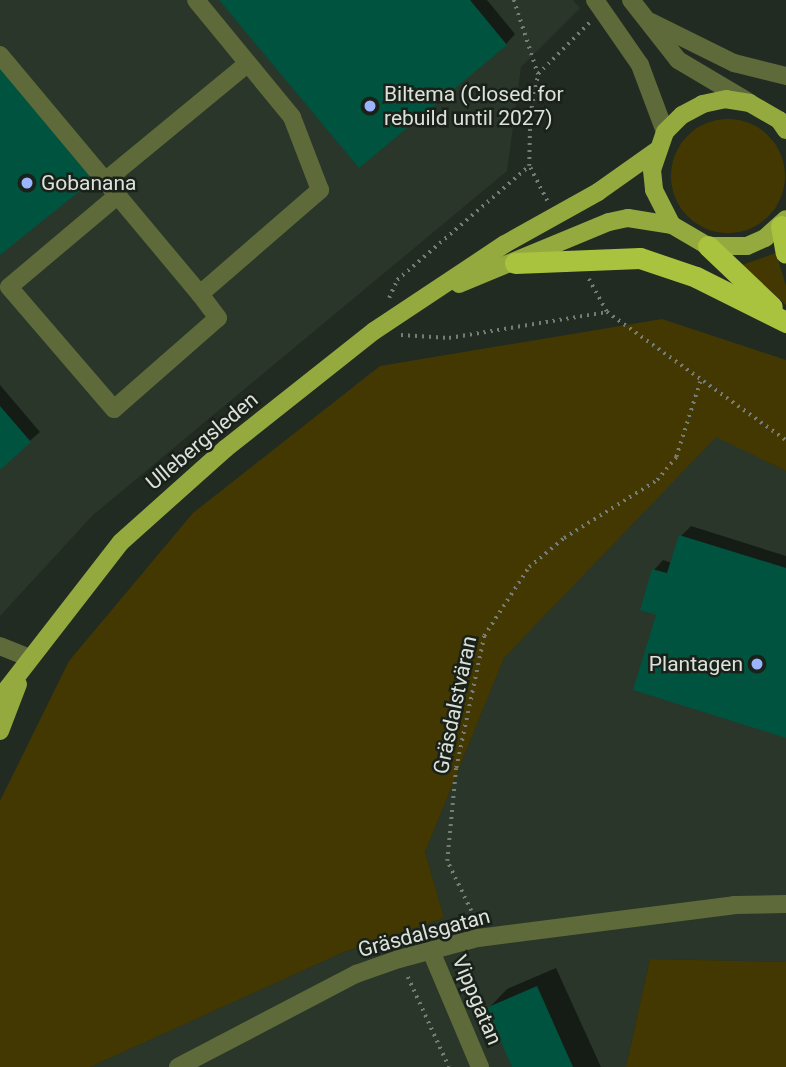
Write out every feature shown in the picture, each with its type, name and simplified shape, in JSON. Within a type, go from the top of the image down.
[{"type":"highway","points":[[783,223],[786,253]]},
{"type":"highway","points":[[708,246],[786,321]]},
{"type":"highway","points":[[515,263],[640,258],[696,277],[786,321]]},
{"type":"main road","points":[[783,123],[750,103],[726,99],[703,103],[682,115],[665,132],[656,151],[654,190],[672,225],[708,246],[747,246],[783,223]]},
{"type":"main road","name":"Ullebergsleden","points":[[0,698],[27,657],[121,542],[225,449],[374,331],[505,244],[598,192],[656,151]]},
{"type":"main road","name":"Ullebergsleden","points":[[436,292],[515,263],[609,222],[628,218],[672,225]]},
{"type":"main road","name":"Ullebergsleden","points":[[0,731],[27,657]]},
{"type":"street","points":[[196,0],[292,117],[320,190],[200,294]]},
{"type":"street","points":[[635,7],[694,47],[758,71],[786,76]]},
{"type":"street","points":[[635,7],[678,60],[750,103]]},
{"type":"street","points":[[595,9],[640,65],[665,132]]},
{"type":"street","points":[[0,55],[200,294],[218,318],[114,409],[9,287],[117,196]]},
{"type":"street","points":[[105,181],[247,64]]},
{"type":"street","points":[[0,646],[27,657]]},
{"type":"street","name":"Gräsdalsgatan","points":[[178,1067],[356,974],[399,959],[478,938],[734,905],[786,904]]},
{"type":"street","name":"Vippgatan","points":[[431,951],[480,1067]]},
{"type":"path","points":[[514,0],[538,74],[530,115],[529,166],[551,207]]},
{"type":"path","points":[[538,74],[595,9]]},
{"type":"path","points":[[529,166],[397,280],[374,331],[449,338],[607,312]]},
{"type":"path","points":[[585,271],[607,312],[700,382],[786,440]]},
{"type":"path","name":"Gräsdalstväran","points":[[471,911],[447,861],[456,768],[484,636],[529,567],[564,538],[657,480],[676,457],[700,382]]},
{"type":"path","points":[[399,959],[449,1067]]},
{"type":"shaded area","points":[[0,0],[573,0],[580,8],[521,67],[507,171],[93,515],[0,616]]},
{"type":"shaded area","points":[[728,119],[750,123],[769,135],[781,154],[785,176],[781,198],[769,217],[750,229],[728,233],[706,229],[687,217],[675,198],[671,176],[675,154],[687,135],[706,123]]},
{"type":"shaded area","points":[[776,253],[786,286],[786,305],[742,265]]},
{"type":"shaded area","points":[[662,319],[786,360],[786,471],[716,437],[504,658],[425,852],[444,918],[344,952],[90,1067],[0,1067],[0,801],[69,661],[193,513],[380,366]]},
{"type":"shaded area","points":[[716,436],[786,471],[786,962],[650,959],[626,1067],[90,1067],[344,952],[444,918],[425,852],[504,658]]},
{"type":"shaded area","points":[[650,959],[786,962],[786,1067],[626,1067]]},
{"type":"building","name":"Biltema (Closed for rebuild until 2027)","points":[[219,0],[470,0],[507,45],[359,168]]},
{"type":"building","points":[[0,63],[96,178],[0,255]]},
{"type":"building","points":[[0,406],[31,442],[0,470]]},
{"type":"building","points":[[679,535],[786,568],[786,738],[633,690],[656,615],[640,610],[652,569],[667,573]]},
{"type":"building","points":[[537,986],[573,1067],[512,1067],[486,1008]]},
{"type":"place","name":"Biltema (Closed for rebuild until 2027)","points":[[370,106]]},
{"type":"place","name":"Gobanana","points":[[27,183]]},
{"type":"place","name":"Plantagen","points":[[757,664]]}]
